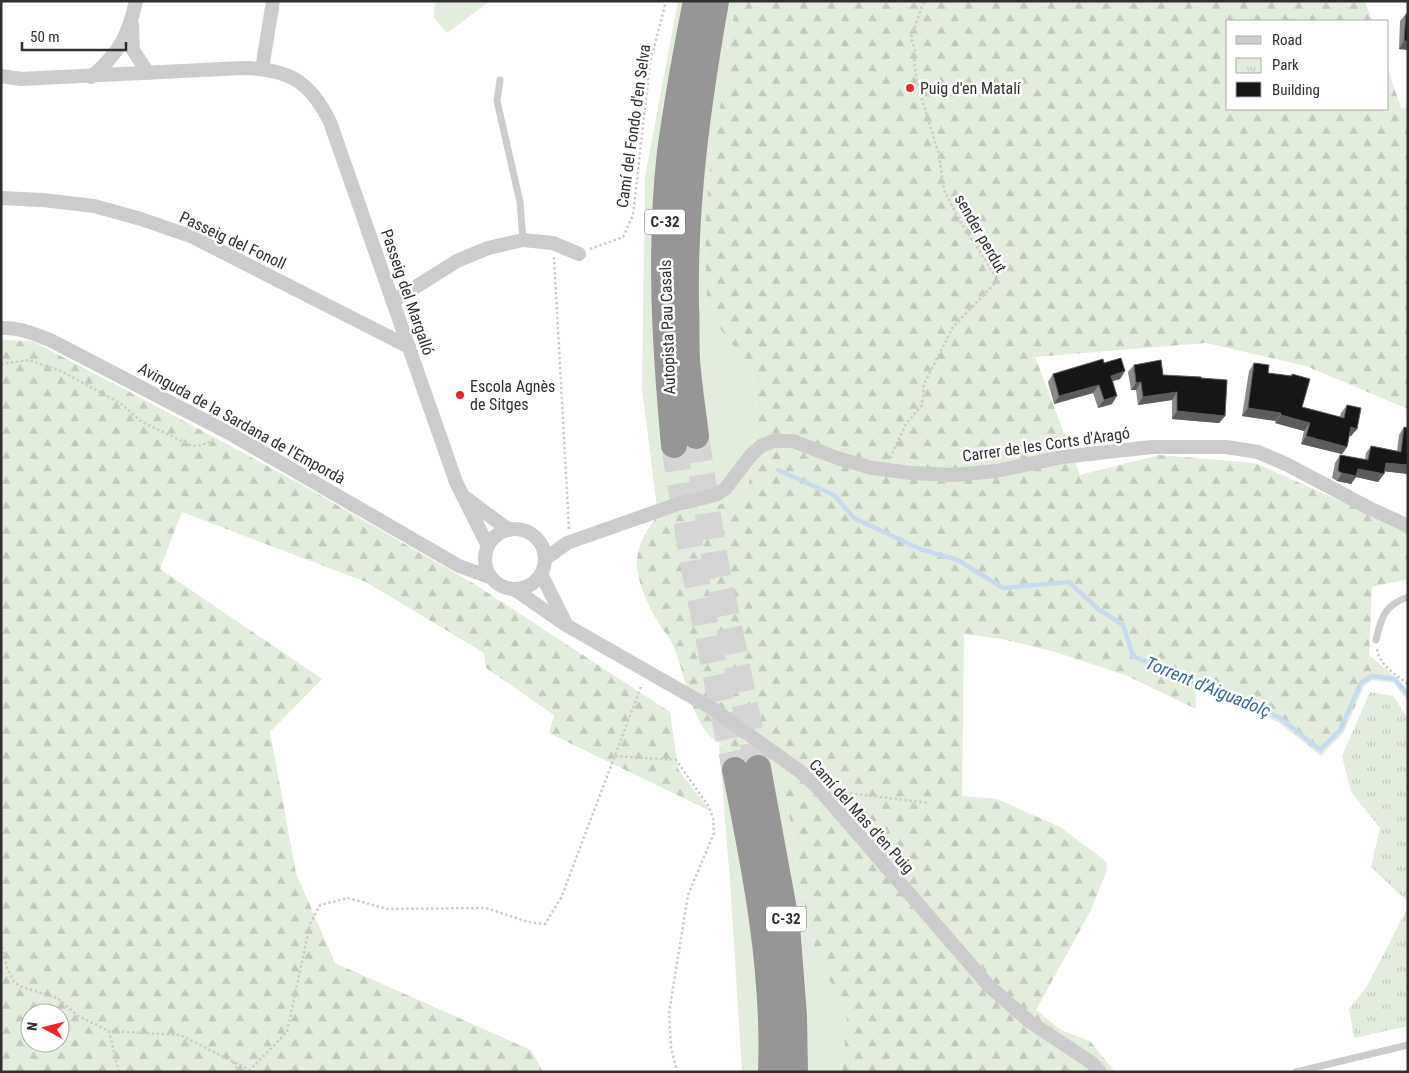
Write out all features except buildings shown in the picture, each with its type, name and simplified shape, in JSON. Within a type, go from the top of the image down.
[{"type":"highway","name":"Autopista Pau Casals","points":[[696,1],[670,152],[663,288],[666,364],[685,440],[688,209],[693,149],[716,1]]},
{"type":"highway","name":"C-32","points":[[771,1072],[772,1044],[768,973],[755,872],[747,769],[787,926],[794,1016],[795,1072]]},
{"type":"street","points":[[91,77],[104,66],[124,41],[132,20],[136,1]]},
{"type":"street","points":[[262,69],[273,1]]},
{"type":"street","points":[[132,20],[133,50],[148,74]]},
{"type":"street","name":"Passeig del Margalló","points":[[1,76],[21,79],[262,69],[284,74],[304,84],[319,102],[330,122],[461,495],[487,552]]},
{"type":"street","name":"Passeig del Fonoll","points":[[1,198],[43,200],[94,206],[141,219],[192,237],[409,346]]},
{"type":"street","points":[[393,301],[457,261],[488,248],[523,240],[553,244],[580,254]]},
{"type":"street","name":"Avinguda de la Sardana de l'Empordà","points":[[1,328],[24,330],[50,340],[229,433],[459,566],[492,578]]},
{"type":"street","name":"Carrer de les Corts d'Aragó","points":[[567,543],[700,498],[715,495],[725,489],[752,454],[761,446],[773,441],[793,442],[872,468],[911,473],[954,474],[996,471],[1062,457],[1152,447],[1226,447],[1258,452],[1288,465],[1369,508],[1408,526]]},
{"type":"street","points":[[461,495],[509,530]]},
{"type":"street","points":[[509,530],[524,531],[539,541],[545,559],[541,574],[530,585],[514,589],[502,586],[492,578],[486,567],[487,552],[496,536],[509,530]]},
{"type":"street","points":[[539,541],[567,543]]},
{"type":"street","points":[[545,559],[567,543]]},
{"type":"street","points":[[459,566],[487,552]]},
{"type":"street","points":[[541,574],[566,624]]},
{"type":"street","name":"Camí del Mas d'en Puig","points":[[514,589],[566,624],[713,709],[801,772],[819,789],[989,986],[1030,1022],[1092,1063],[1100,1072]]},
{"type":"lane","points":[[500,80],[497,101],[520,202],[523,240]]},
{"type":"lane","points":[[1376,640],[1380,623],[1388,607],[1408,597]]},
{"type":"lane","points":[[1296,1072],[1408,1045]]},
{"type":"path","name":"Camí del Fondo d'en Selva","points":[[580,254],[623,237],[633,215],[650,64],[666,1]]},
{"type":"path","name":"sender perdut","points":[[872,468],[888,462],[906,424],[922,405],[924,384],[953,327],[998,280],[960,221],[944,190],[938,155],[917,82],[914,60],[915,50],[911,38],[925,1]]},
{"type":"path","points":[[553,244],[569,526],[567,543]]},
{"type":"path","points":[[1,364],[29,360],[61,371],[120,403],[142,422],[192,446],[202,445],[229,433]]},
{"type":"path","points":[[1376,640],[1378,657],[1389,669],[1408,684]]},
{"type":"path","points":[[1,942],[7,968],[14,982],[22,987],[57,998],[78,1016],[109,1031],[180,1035],[250,1070],[287,1032],[310,924],[320,905],[348,898],[387,909],[486,908],[528,922],[545,924],[561,898],[647,671]]},
{"type":"path","points":[[615,756],[676,760],[708,806],[713,818],[714,833],[688,895],[669,1013],[671,1047],[677,1072]]},
{"type":"path","points":[[819,789],[929,803]]},
{"type":"path","points":[[109,1031],[119,1072]]},
{"type":"path","points":[[232,1061],[239,1072]]},
{"type":"green space","points":[[435,1],[490,1],[447,33],[434,18]]},
{"type":"green space","points":[[678,1],[737,1],[728,44],[724,88],[712,144],[705,226],[707,311],[753,373],[757,424],[749,483],[734,500],[658,515],[642,389],[645,177]]},
{"type":"green space","points":[[737,1],[1365,1],[1372,20],[1226,20],[1226,110],[1389,110],[1389,72],[1401,108],[1408,109],[1408,409],[1306,366],[1206,343],[1035,357],[1080,475],[1159,455],[1255,463],[1408,531],[1408,579],[1372,587],[1369,655],[1372,680],[1364,686],[1344,732],[1321,756],[1278,722],[1195,688],[1196,709],[1125,675],[1055,652],[1001,639],[964,634],[962,796],[997,799],[1060,827],[1107,862],[1106,873],[1090,912],[1036,1010],[1061,1030],[1090,1041],[1115,1072],[842,1072],[847,1021],[845,1008],[816,955],[800,884],[790,820],[778,768],[723,745],[709,735],[696,714],[670,639],[649,606],[638,575],[637,559],[640,545],[658,515],[734,500],[749,483],[757,424],[753,373],[707,311],[705,226],[712,144],[724,88],[728,44]]},
{"type":"green space","points":[[1,340],[32,341],[299,483],[476,585],[670,712],[678,769],[710,811],[549,733],[554,715],[486,668],[484,653],[366,582],[182,512],[160,569],[322,679],[270,732],[296,873],[335,963],[531,1050],[543,1072],[1,1072]]},
{"type":"green space","points":[[1369,655],[1394,676],[1408,691],[1408,702],[1394,683],[1372,680]]},
{"type":"green space","points":[[1370,692],[1393,696],[1408,718],[1408,902],[1371,867],[1380,828],[1351,792],[1342,756]]},
{"type":"green space","points":[[719,744],[778,767],[790,820],[800,884],[816,955],[845,1008],[847,1021],[842,1072],[742,1072]]},
{"type":"green space","points":[[1408,907],[1408,1026],[1354,1038],[1349,1009],[1367,986]]},
{"type":"waterway","name":"Torrent d'Aiguadolç","points":[[778,470],[834,495],[854,518],[920,549],[958,560],[1003,588],[1069,582],[1098,609],[1123,625],[1133,656],[1192,683],[1279,717],[1320,750],[1340,730],[1361,683],[1372,676],[1395,679],[1408,695]]},
{"type":"tunnel","points":[[696,436],[714,555],[758,768]]},
{"type":"tunnel","points":[[674,445],[693,563],[735,770]]},
{"type":"place","name":"Puig d'en Matalí","points":[[910,88]]},
{"type":"place","name":"Escola Agnès de Sitges","points":[[460,395]]}]
